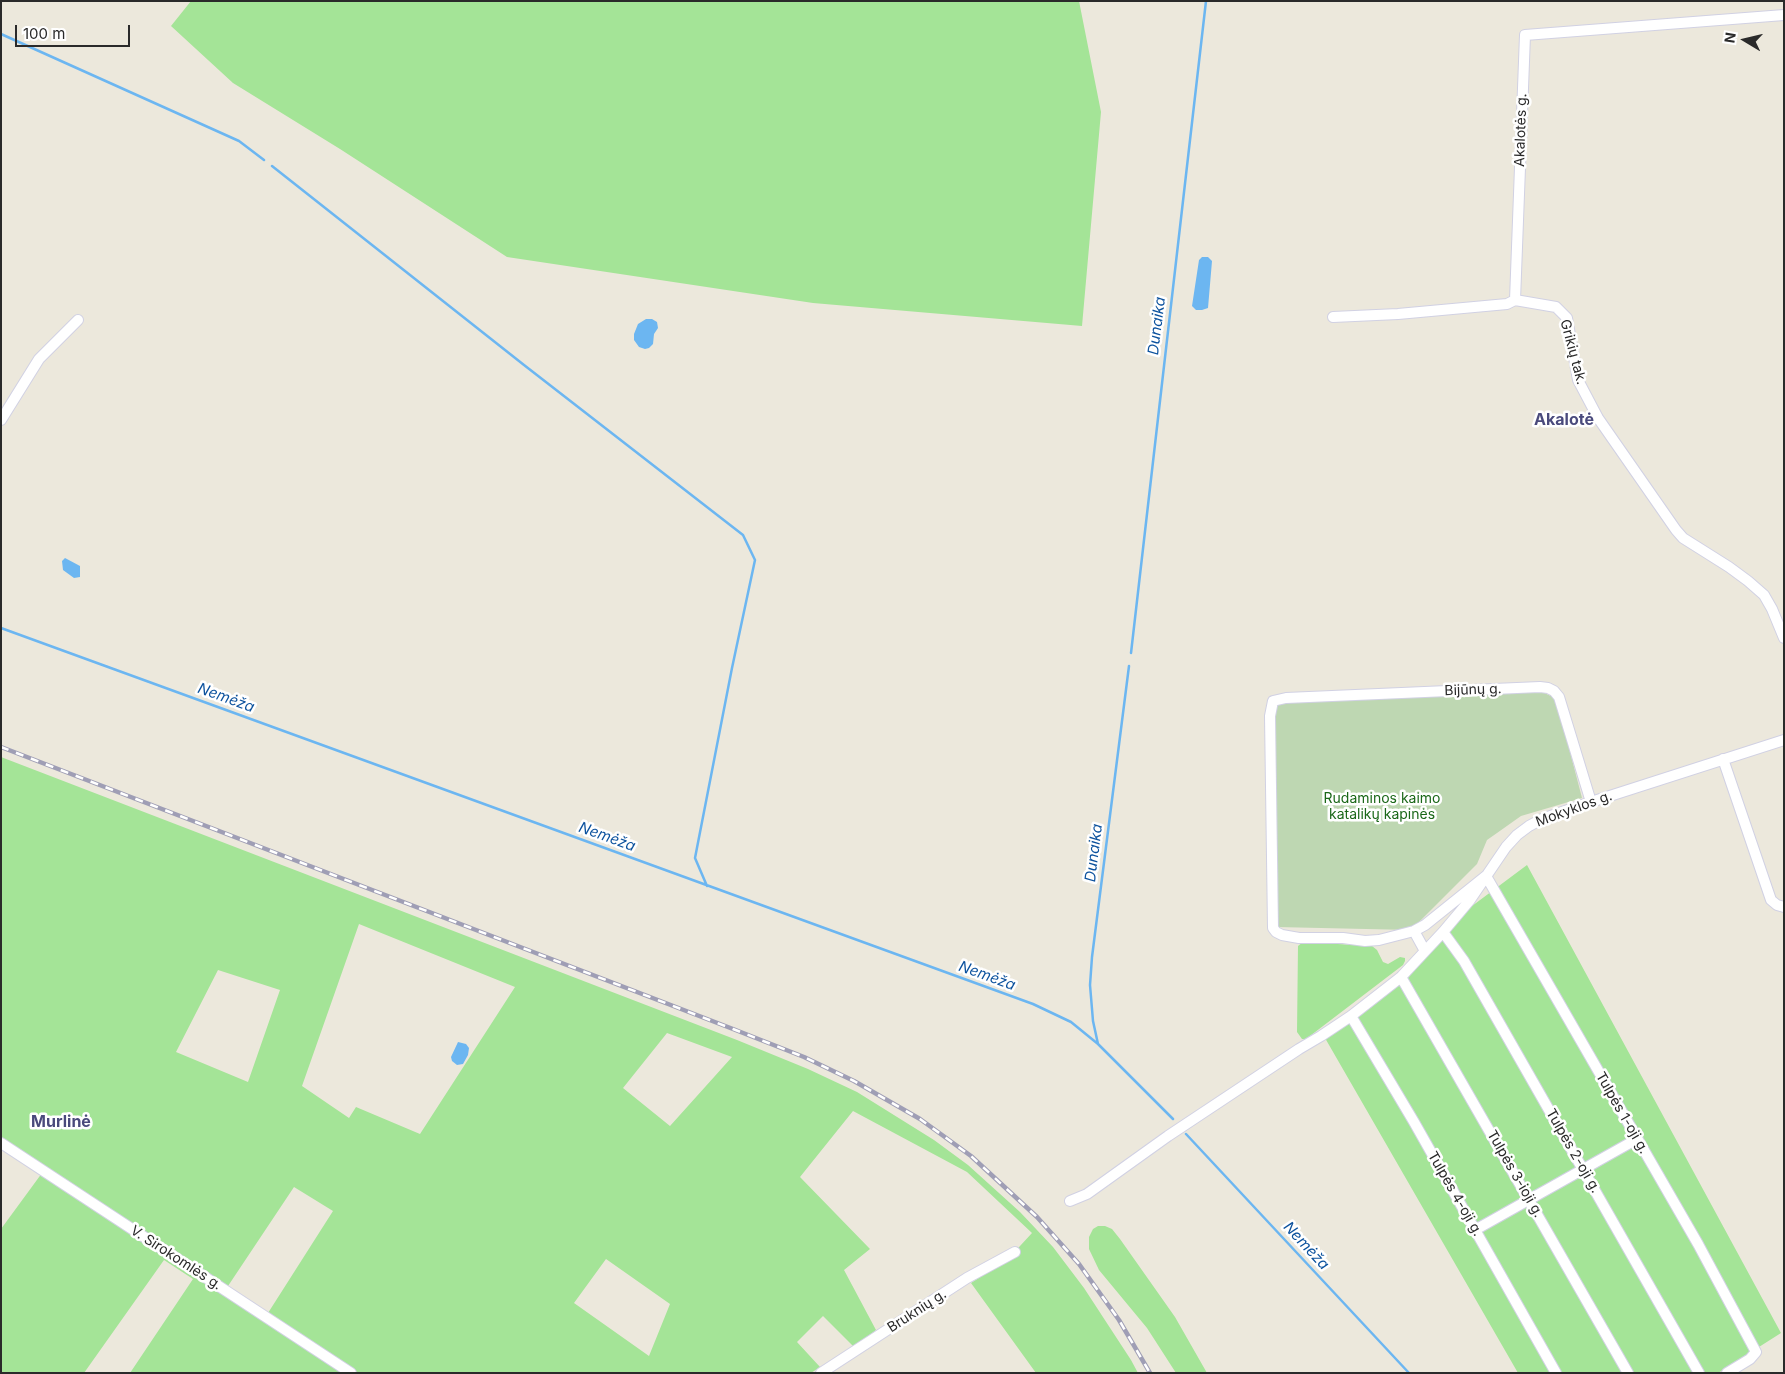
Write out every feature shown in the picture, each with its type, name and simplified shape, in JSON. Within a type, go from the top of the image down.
[{"type":"street","name":"Akalotės g.","points":[[1515,300],[1525,35],[1784,16]]},
{"type":"street","points":[[1332,317],[1398,314],[1507,304],[1515,300]]},
{"type":"street","name":"Grikių tak.","points":[[1515,300],[1556,307],[1567,318],[1578,380],[1598,418],[1676,530],[1684,538],[1748,581],[1764,595],[1784,638]]},
{"type":"street","points":[[1,420],[39,359],[78,320]]},
{"type":"street","name":"Bijūnų g.","points":[[1414,931],[1379,940],[1299,938],[1276,932],[1274,928],[1270,716],[1273,700],[1548,688],[1559,697],[1591,802]]},
{"type":"street","name":"Mokyklos g.","points":[[1070,1201],[1087,1194],[1176,1130],[1351,1016],[1401,977],[1470,900],[1517,835],[1529,826],[1542,819],[1591,802],[1784,740]]},
{"type":"street","points":[[1723,759],[1771,900],[1777,905],[1784,907]]},
{"type":"street","points":[[1425,951],[1414,931],[1425,925],[1486,876]]},
{"type":"street","name":"Tulpės 1-oji g.","points":[[1486,876],[1698,1244],[1756,1352],[1750,1359],[1727,1373]]},
{"type":"street","name":"Tulpės 2-oji g.","points":[[1443,932],[1464,961],[1699,1373]]},
{"type":"street","name":"Tulpės 3-ioji g.","points":[[1401,977],[1628,1373]]},
{"type":"street","name":"Tulpės 4-oji g.","points":[[1351,1016],[1556,1373]]},
{"type":"street","points":[[1475,1230],[1637,1139]]},
{"type":"street","name":"V. Sirokomlės g.","points":[[1,1143],[351,1373]]},
{"type":"street","name":"Bruknių g.","points":[[821,1373],[967,1278],[1015,1252]]},
{"type":"green space","points":[[191,1],[1079,1],[1101,112],[1082,326],[813,303],[507,257],[340,149],[233,83],[171,26]]},
{"type":"green space","name":"Rudaminos kaimo katalikų kapinės","points":[[1542,692],[1553,697],[1557,702],[1582,798],[1521,816],[1487,840],[1477,864],[1411,930],[1276,927],[1275,705],[1280,701]]},
{"type":"green space","points":[[1,757],[737,1040],[808,1069],[857,1092],[934,1140],[968,1165],[1020,1212],[1053,1247],[1084,1288],[1138,1373],[1036,1373],[971,1283],[1008,1259],[1032,1233],[967,1172],[853,1111],[800,1177],[870,1249],[844,1270],[876,1330],[854,1347],[823,1316],[797,1342],[820,1367],[811,1373],[358,1373],[268,1313],[333,1211],[294,1187],[228,1286],[1,1137]],"holes":[[[359,924],[515,987],[420,1134],[356,1107],[349,1118],[302,1086]],[[218,970],[280,990],[248,1082],[176,1052]],[[667,1033],[732,1057],[670,1126],[623,1088]],[[606,1259],[670,1304],[649,1356],[574,1303]]]},
{"type":"green space","points":[[1527,865],[1781,1333],[1718,1373],[1518,1373],[1325,1038],[1407,979],[1468,909]]},
{"type":"green space","points":[[1303,942],[1372,946],[1377,950],[1383,962],[1388,964],[1400,957],[1405,958],[1405,961],[1403,965],[1306,1039],[1302,1039],[1297,1032],[1298,946]]},
{"type":"green space","points":[[42,1173],[344,1373],[130,1373],[193,1279],[164,1260],[84,1373],[1,1373],[1,1229]]},
{"type":"green space","points":[[1098,1226],[1112,1229],[1120,1239],[1175,1317],[1207,1373],[1176,1373],[1147,1328],[1099,1270],[1089,1249],[1089,1237],[1093,1229]]},
{"type":"water","points":[[1202,257],[1208,257],[1212,261],[1208,308],[1196,310],[1192,306],[1199,260]]},
{"type":"water","points":[[646,319],[652,319],[657,322],[658,328],[654,334],[653,344],[645,349],[639,347],[634,340],[634,334],[638,324]]},
{"type":"water","points":[[65,558],[80,566],[80,577],[74,578],[63,570],[62,561]]},
{"type":"water","points":[[458,1042],[466,1044],[469,1048],[468,1055],[463,1064],[457,1065],[452,1061],[451,1057]]},
{"type":"waterway","name":"Dunaika","points":[[1131,653],[1206,1]]},
{"type":"waterway","points":[[1,34],[239,141],[264,160]]},
{"type":"waterway","points":[[272,166],[743,535],[755,560],[695,858],[707,886]]},
{"type":"waterway","name":"Nemėža","points":[[1,628],[1033,1004],[1071,1022],[1098,1044],[1173,1119]]},
{"type":"waterway","name":"Dunaika","points":[[1098,1044],[1093,1021],[1090,985],[1092,957],[1129,666]]},
{"type":"waterway","name":"Nemėža","points":[[1186,1134],[1409,1373]]},
{"type":"railway","points":[[1,747],[733,1029],[804,1057],[854,1081],[920,1119],[971,1156],[1037,1217],[1079,1264],[1119,1320],[1150,1373]]},
{"type":"district","name":"Akalotė","points":[[1564,420]]},
{"type":"district","name":"Murlinė","points":[[61,1122]]}]
